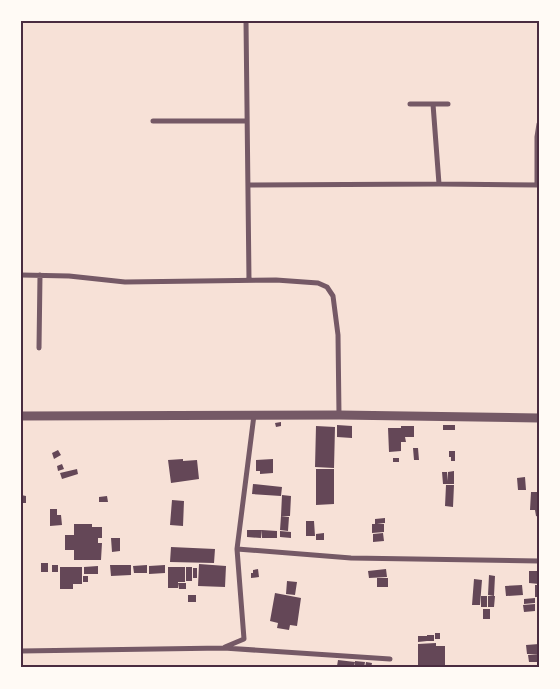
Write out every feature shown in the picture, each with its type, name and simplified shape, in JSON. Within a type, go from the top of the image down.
[{"type":"street","points":[[246,21],[249,280]]},
{"type":"street","points":[[410,104],[448,104]]},
{"type":"street","points":[[433,104],[440,184]]},
{"type":"street","points":[[153,121],[247,121]]},
{"type":"street","points":[[248,185],[538,185],[537,137],[539,124]]},
{"type":"street","points":[[21,275],[69,276],[125,282],[276,280],[318,282],[327,287],[333,296],[338,335],[340,415]]},
{"type":"street","points":[[39,348],[40,275]]},
{"type":"street","points":[[224,648],[244,639],[237,550],[254,415]]},
{"type":"street","points":[[21,416],[340,415],[539,418]]},
{"type":"street","points":[[237,550],[351,558],[539,561]]},
{"type":"street","points":[[21,651],[224,648],[390,659]]},
{"type":"building","points":[[281,422],[281,426],[276,427],[275,423]]},
{"type":"building","points":[[337,425],[352,426],[352,438],[337,437]]},
{"type":"building","points":[[443,425],[455,425],[455,430],[443,430]]},
{"type":"building","points":[[316,426],[335,427],[334,468],[315,467]]},
{"type":"building","points":[[401,426],[414,426],[414,437],[405,437],[406,442],[401,442],[401,451],[389,452],[388,428],[401,428]]},
{"type":"building","points":[[413,448],[418,448],[419,460],[414,460]]},
{"type":"building","points":[[58,450],[61,455],[54,459],[52,453]]},
{"type":"building","points":[[449,451],[455,451],[455,461],[451,461]]},
{"type":"building","points":[[393,458],[399,458],[399,462],[393,462]]},
{"type":"building","points":[[183,459],[183,461],[197,460],[199,479],[171,483],[168,460]]},
{"type":"building","points":[[273,459],[273,473],[260,474],[260,471],[256,471],[256,460]]},
{"type":"building","points":[[62,464],[64,469],[58,471],[57,466]]},
{"type":"building","points":[[77,469],[78,474],[62,479],[60,473]]},
{"type":"building","points":[[316,469],[334,469],[334,504],[316,505]]},
{"type":"building","points":[[454,471],[454,484],[443,484],[442,472],[447,472],[448,481],[448,472]]},
{"type":"building","points":[[525,477],[526,490],[518,490],[517,478]]},
{"type":"building","points":[[253,484],[282,487],[281,496],[252,494]]},
{"type":"building","points":[[446,485],[454,485],[453,507],[445,506]]},
{"type":"building","points":[[531,492],[539,492],[539,517],[536,516],[535,510],[530,510]]},
{"type":"building","points":[[21,495],[26,496],[26,503],[21,503]]},
{"type":"building","points":[[282,495],[291,496],[290,516],[281,516]]},
{"type":"building","points":[[107,496],[108,502],[99,502],[99,497]]},
{"type":"building","points":[[172,500],[184,501],[183,526],[170,525]]},
{"type":"building","points":[[50,509],[57,509],[57,515],[61,515],[62,525],[50,526]]},
{"type":"building","points":[[281,516],[289,517],[288,531],[280,530]]},
{"type":"building","points":[[385,518],[385,523],[377,523],[384,524],[384,532],[372,533],[372,524],[375,524],[375,519]]},
{"type":"building","points":[[306,521],[314,521],[315,536],[306,536]]},
{"type":"building","points":[[74,524],[92,524],[92,527],[102,527],[102,538],[98,538],[98,543],[102,543],[101,560],[74,560],[74,550],[65,550],[65,535],[74,535]]},
{"type":"building","points":[[247,530],[262,530],[261,538],[247,537]]},
{"type":"building","points":[[262,530],[277,531],[277,538],[262,538]]},
{"type":"building","points":[[280,531],[291,532],[291,538],[280,537]]},
{"type":"building","points":[[324,533],[324,540],[316,540],[316,534]]},
{"type":"building","points":[[383,533],[384,541],[373,542],[373,534]]},
{"type":"building","points":[[111,538],[120,538],[120,551],[112,552]]},
{"type":"building","points":[[171,547],[215,549],[214,563],[170,562]]},
{"type":"building","points":[[41,563],[48,563],[48,572],[41,572]]},
{"type":"building","points":[[199,564],[226,566],[225,587],[198,586]]},
{"type":"building","points":[[52,565],[58,565],[58,572],[52,572]]},
{"type":"building","points":[[110,565],[131,565],[131,575],[111,576]]},
{"type":"building","points":[[147,565],[147,573],[134,573],[133,566]]},
{"type":"building","points":[[165,565],[165,573],[149,574],[149,566]]},
{"type":"building","points":[[98,566],[98,574],[84,574],[84,567]]},
{"type":"building","points":[[60,567],[82,567],[82,584],[73,584],[73,589],[60,589]]},
{"type":"building","points":[[168,567],[185,567],[185,582],[178,582],[178,588],[168,588]]},
{"type":"building","points":[[186,567],[192,567],[192,581],[186,581]]},
{"type":"building","points":[[193,568],[197,568],[197,578],[193,578]]},
{"type":"building","points":[[258,569],[259,577],[251,578],[253,570]]},
{"type":"building","points":[[386,569],[387,577],[369,578],[368,571]]},
{"type":"building","points":[[529,571],[539,571],[539,584],[529,583]]},
{"type":"building","points":[[489,575],[495,576],[494,596],[488,595]]},
{"type":"building","points":[[83,576],[88,576],[88,582],[83,582]]},
{"type":"building","points":[[377,578],[388,578],[388,587],[377,587]]},
{"type":"building","points":[[474,579],[482,580],[480,605],[472,605]]},
{"type":"building","points":[[287,581],[297,582],[295,595],[286,594]]},
{"type":"building","points":[[178,583],[186,583],[186,589],[179,589]]},
{"type":"building","points":[[522,585],[523,595],[506,596],[505,586]]},
{"type":"building","points":[[535,585],[539,585],[539,597],[535,597]]},
{"type":"building","points":[[275,593],[301,598],[297,626],[290,625],[289,630],[277,628],[278,623],[270,621]]},
{"type":"building","points":[[188,595],[196,595],[196,602],[188,602]]},
{"type":"building","points":[[481,596],[487,596],[487,607],[481,607]]},
{"type":"building","points":[[488,596],[495,596],[494,607],[488,607]]},
{"type":"building","points":[[535,598],[535,603],[524,604],[524,599]]},
{"type":"building","points":[[535,604],[535,611],[524,612],[523,605]]},
{"type":"building","points":[[483,609],[490,609],[490,619],[483,619]]},
{"type":"building","points":[[435,633],[440,633],[440,639],[435,639]]},
{"type":"building","points":[[427,635],[434,635],[434,641],[427,641]]},
{"type":"building","points":[[418,636],[427,636],[427,641],[418,642]]},
{"type":"building","points":[[436,643],[436,646],[445,646],[445,668],[418,668],[418,644]]},
{"type":"building","points":[[539,644],[539,654],[527,654],[526,645]]},
{"type":"building","points":[[539,654],[539,662],[529,662],[528,655]]},
{"type":"building","points":[[338,660],[355,662],[354,667],[337,666]]},
{"type":"building","points":[[355,661],[365,662],[364,668],[355,668]]},
{"type":"building","points":[[366,662],[372,663],[371,668],[365,668]]},
{"type":"building","points":[[306,665],[306,668],[287,668],[287,666]]}]
